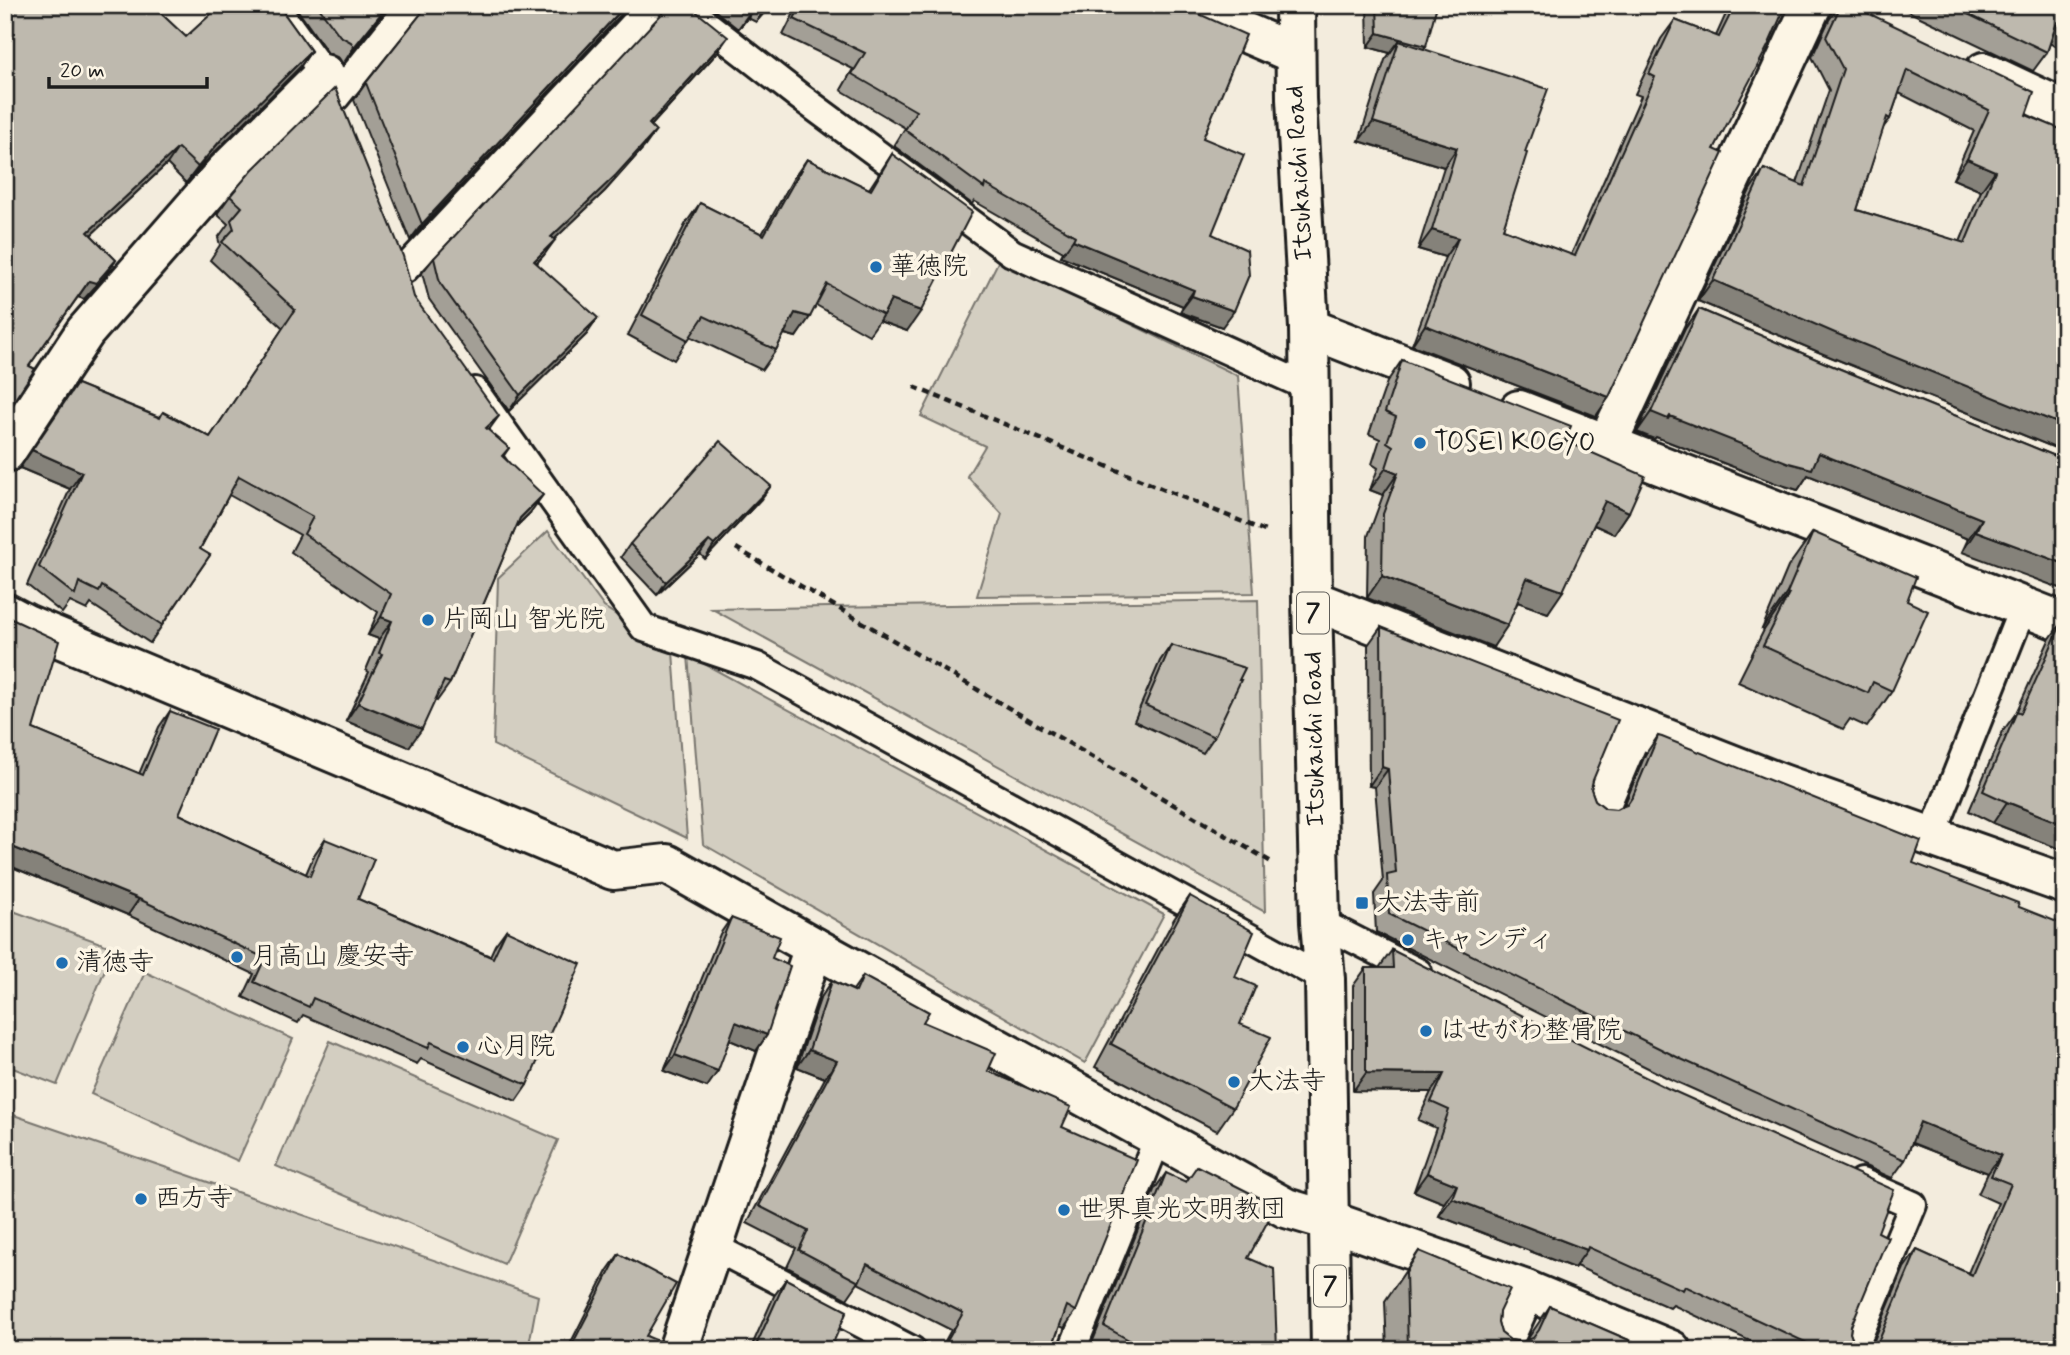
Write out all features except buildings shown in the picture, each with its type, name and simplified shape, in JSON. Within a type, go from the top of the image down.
[{"type":"street","points":[[1181,5],[1295,54]]},
{"type":"street","name":"Itsukaichi Road","points":[[1295,5],[1295,54],[1309,328],[1312,600],[1330,1221]]},
{"type":"street","points":[[1606,444],[1683,311],[1812,5]]},
{"type":"street","points":[[1954,58],[2065,110]]},
{"type":"street","points":[[5,453],[85,332],[224,173],[330,85]]},
{"type":"street","points":[[1309,328],[2065,623]]},
{"type":"street","points":[[1312,600],[1782,784],[2065,884]]},
{"type":"street","points":[[5,613],[38,630],[613,870],[667,864],[1286,1208],[1526,1290],[1671,1350]]},
{"type":"street","points":[[1600,806],[1634,726]]},
{"type":"street","points":[[678,1350],[814,947]]},
{"type":"street","name":"7","points":[[1330,1221],[1331,1350]]},
{"type":"street","points":[[1499,1350],[1526,1290]]},
{"type":"lane","points":[[274,5],[330,85],[346,121]]},
{"type":"lane","points":[[330,85],[410,5]]},
{"type":"lane","points":[[395,245],[408,282],[652,5]]},
{"type":"lane","points":[[682,5],[799,96],[1013,253],[1310,388]]},
{"type":"lane","points":[[463,373],[644,628],[757,666],[1325,979]]},
{"type":"lane","points":[[1932,836],[2023,607]]},
{"type":"lane","points":[[1320,922],[1440,983]]},
{"type":"lane","points":[[1072,1350],[1158,1138]]},
{"type":"lane","points":[[1837,1171],[1913,1205],[1853,1350]]},
{"type":"lane","points":[[712,1246],[912,1350]]},
{"type":"path","points":[[914,387],[1265,531]]},
{"type":"path","points":[[736,548],[1276,865]]},
{"type":"shaded area","points":[[999,260],[1238,376],[1254,593],[977,596],[1002,514],[967,476],[985,446],[921,416]]},
{"type":"shaded area","points":[[548,531],[604,607],[673,652],[687,838],[493,745],[498,578]]},
{"type":"shaded area","points":[[1258,600],[1265,912],[712,609]]},
{"type":"shaded area","points":[[688,655],[1164,914],[1085,1063],[703,844]]},
{"type":"shaded area","points":[[5,908],[114,948],[57,1085],[5,1065]]},
{"type":"shaded area","points":[[145,972],[293,1039],[238,1161],[91,1094]]},
{"type":"shaded area","points":[[330,1041],[558,1140],[504,1264],[276,1166]]},
{"type":"shaded area","name":"西方寺","points":[[5,1112],[538,1296],[528,1350],[5,1350]]},
{"type":"place","name":"華徳院","points":[[876,267]]},
{"type":"place","name":"TOSEI KOGYO","points":[[1420,443]]},
{"type":"place","name":"片岡山 智光院","points":[[428,620]]},
{"type":"place","name":"大法寺前","points":[[1362,903]]},
{"type":"place","name":"キャンディ","points":[[1408,940]]},
{"type":"place","name":"月高山 慶安寺","points":[[237,957]]},
{"type":"place","name":"清徳寺","points":[[62,963]]},
{"type":"place","name":"はせがわ整骨院","points":[[1426,1031]]},
{"type":"place","name":"心月院","points":[[463,1047]]},
{"type":"place","name":"大法寺","points":[[1234,1082]]},
{"type":"place","name":"西方寺","points":[[141,1199]]},
{"type":"place","name":"世界真光文明教団","points":[[1064,1210]]}]
